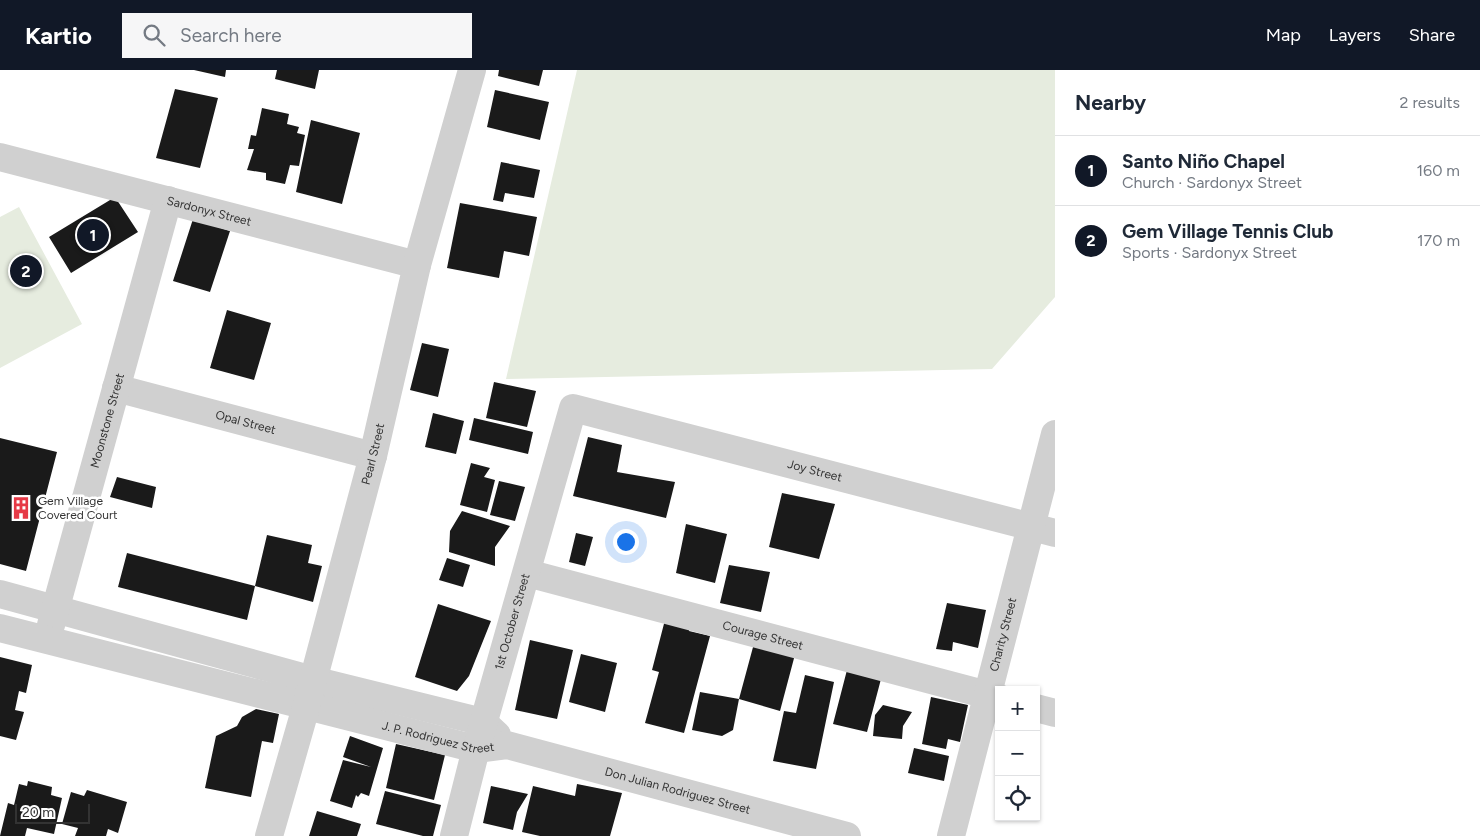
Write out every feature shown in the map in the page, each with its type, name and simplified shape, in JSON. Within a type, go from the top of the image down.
[{"type":"street","name":"Pearl Street","points":[[269,836],[374,456],[418,266],[470,70]]},
{"type":"street","name":"Sardonyx Street","points":[[0,157],[418,266]]},
{"type":"street","name":"Moonstone Street","points":[[47,640],[168,200]]},
{"type":"street","name":"Opal Street","points":[[116,388],[374,456]]},
{"type":"street","name":"Joy Street","points":[[573,408],[1044,530]]},
{"type":"street","name":"1st October Street","points":[[454,836],[483,722],[573,408]]},
{"type":"street","name":"Charity Street","points":[[951,836],[1044,530],[1055,434]]},
{"type":"street","name":"Courage Street","points":[[527,573],[994,697]]},
{"type":"street","name":"J. P. Rodriguez Street","points":[[0,594],[313,680],[483,722],[507,745]]},
{"type":"street","name":"J. P. Rodriguez Street","points":[[0,628],[476,749],[507,745]]},
{"type":"street","points":[[156,668],[164,638]]},
{"type":"street","points":[[1040,709],[1055,713]]},
{"type":"street","name":"Don Julian Rodriguez Street","points":[[507,745],[847,836]]},
{"type":"shaded area","points":[[577,70],[1055,70],[1055,297],[992,369],[506,379]]},
{"type":"shaded area","points":[[19,207],[82,324],[0,368],[0,217]]},
{"type":"building","points":[[194,70],[226,70],[225,77]]},
{"type":"building","points":[[277,70],[319,70],[315,89],[275,79]]},
{"type":"building","points":[[499,70],[543,70],[539,86],[498,76]]},
{"type":"building","points":[[175,89],[218,98],[200,168],[156,158]]},
{"type":"building","points":[[495,90],[549,102],[540,140],[487,127]]},
{"type":"building","points":[[262,108],[289,114],[287,124],[299,127],[297,133],[305,135],[299,166],[290,165],[285,184],[266,180],[266,173],[247,170],[254,149],[248,149],[251,135],[256,136]]},
{"type":"building","points":[[311,120],[360,133],[342,204],[296,192]]},
{"type":"building","points":[[501,162],[540,170],[534,198],[505,193],[503,202],[493,200]]},
{"type":"building","points":[[115,197],[138,232],[71,273],[49,237]]},
{"type":"building","points":[[460,203],[537,217],[529,256],[504,251],[499,278],[447,268]]},
{"type":"building","points":[[193,219],[230,231],[210,292],[173,281]]},
{"type":"building","points":[[227,310],[271,323],[254,380],[210,368]]},
{"type":"building","points":[[422,343],[449,349],[438,397],[410,390]]},
{"type":"building","points":[[494,382],[536,391],[527,427],[486,418]]},
{"type":"building","points":[[433,413],[464,421],[456,454],[425,447]]},
{"type":"building","points":[[474,418],[533,432],[528,454],[469,440]]},
{"type":"building","points":[[588,437],[622,445],[617,472],[675,482],[666,518],[573,496]]},
{"type":"building","name":"Gem Village Covered Court","points":[[0,438],[57,452],[26,571],[0,564]]},
{"type":"building","points":[[471,463],[490,468],[484,477],[495,480],[487,512],[460,505]]},
{"type":"building","points":[[117,477],[156,487],[152,508],[110,497]]},
{"type":"building","points":[[499,481],[525,487],[515,521],[490,515]]},
{"type":"building","points":[[782,493],[835,504],[819,559],[769,547]]},
{"type":"building","points":[[462,511],[510,526],[495,547],[495,566],[449,552],[450,531]]},
{"type":"building","points":[[686,524],[727,534],[715,583],[676,573]]},
{"type":"building","points":[[576,533],[593,537],[585,566],[569,562]]},
{"type":"building","points":[[267,535],[312,545],[308,563],[322,566],[313,602],[255,586]]},
{"type":"building","points":[[127,553],[255,586],[247,620],[118,587]]},
{"type":"building","points":[[447,558],[470,565],[463,587],[439,580]]},
{"type":"building","points":[[729,565],[770,572],[761,612],[720,603]]},
{"type":"building","points":[[947,603],[986,610],[978,648],[953,642],[952,651],[936,649]]},
{"type":"building","points":[[438,604],[491,621],[469,676],[457,691],[415,677]]},
{"type":"building","points":[[666,616],[691,623],[689,631],[710,636],[684,733],[645,723],[659,672],[652,670]]},
{"type":"building","points":[[756,636],[797,647],[780,711],[739,699]]},
{"type":"building","points":[[530,640],[573,650],[557,719],[515,710]]},
{"type":"building","points":[[581,654],[617,663],[605,712],[569,702]]},
{"type":"building","points":[[0,657],[32,665],[26,693],[19,691],[15,710],[24,712],[16,740],[0,736]]},
{"type":"building","points":[[847,670],[881,679],[867,732],[833,724]]},
{"type":"building","points":[[805,675],[834,682],[816,769],[773,761],[784,711],[796,713]]},
{"type":"building","points":[[700,692],[739,699],[733,730],[722,736],[692,730]]},
{"type":"building","points":[[931,697],[968,705],[960,742],[948,739],[946,749],[922,744]]},
{"type":"building","points":[[883,705],[912,712],[903,726],[902,739],[873,736],[875,715]]},
{"type":"building","points":[[256,709],[279,714],[273,743],[262,741],[251,797],[205,788],[216,736],[237,726],[242,717]]},
{"type":"building","points":[[350,736],[383,748],[369,796],[361,793],[358,797],[356,795],[352,808],[330,801],[343,760],[371,767],[343,757]]},
{"type":"building","points":[[396,744],[445,755],[434,800],[386,788]]},
{"type":"building","points":[[914,748],[949,756],[944,781],[908,773]]},
{"type":"building","points":[[28,781],[52,787],[51,795],[62,798],[54,834],[27,828],[25,836],[0,836],[8,803],[14,805],[19,784],[27,786]]},
{"type":"building","points":[[577,784],[622,793],[610,836],[540,836],[522,832],[533,786],[575,796]]},
{"type":"building","points":[[491,786],[528,794],[517,812],[513,830],[483,823]]},
{"type":"building","points":[[87,790],[127,802],[118,833],[108,829],[106,836],[75,836],[78,828],[62,824],[71,792],[84,796]]},
{"type":"building","points":[[385,791],[441,805],[433,836],[423,836],[376,824]]},
{"type":"building","points":[[317,811],[361,824],[357,836],[309,836]]},
{"type":"place","name":"Santo Niño Chapel","points":[[93,235]]},
{"type":"place","name":"Gem Village Tennis Club","points":[[26,271]]},
{"type":"place","name":"Gem Village Covered Court","points":[[21,508]]}]
